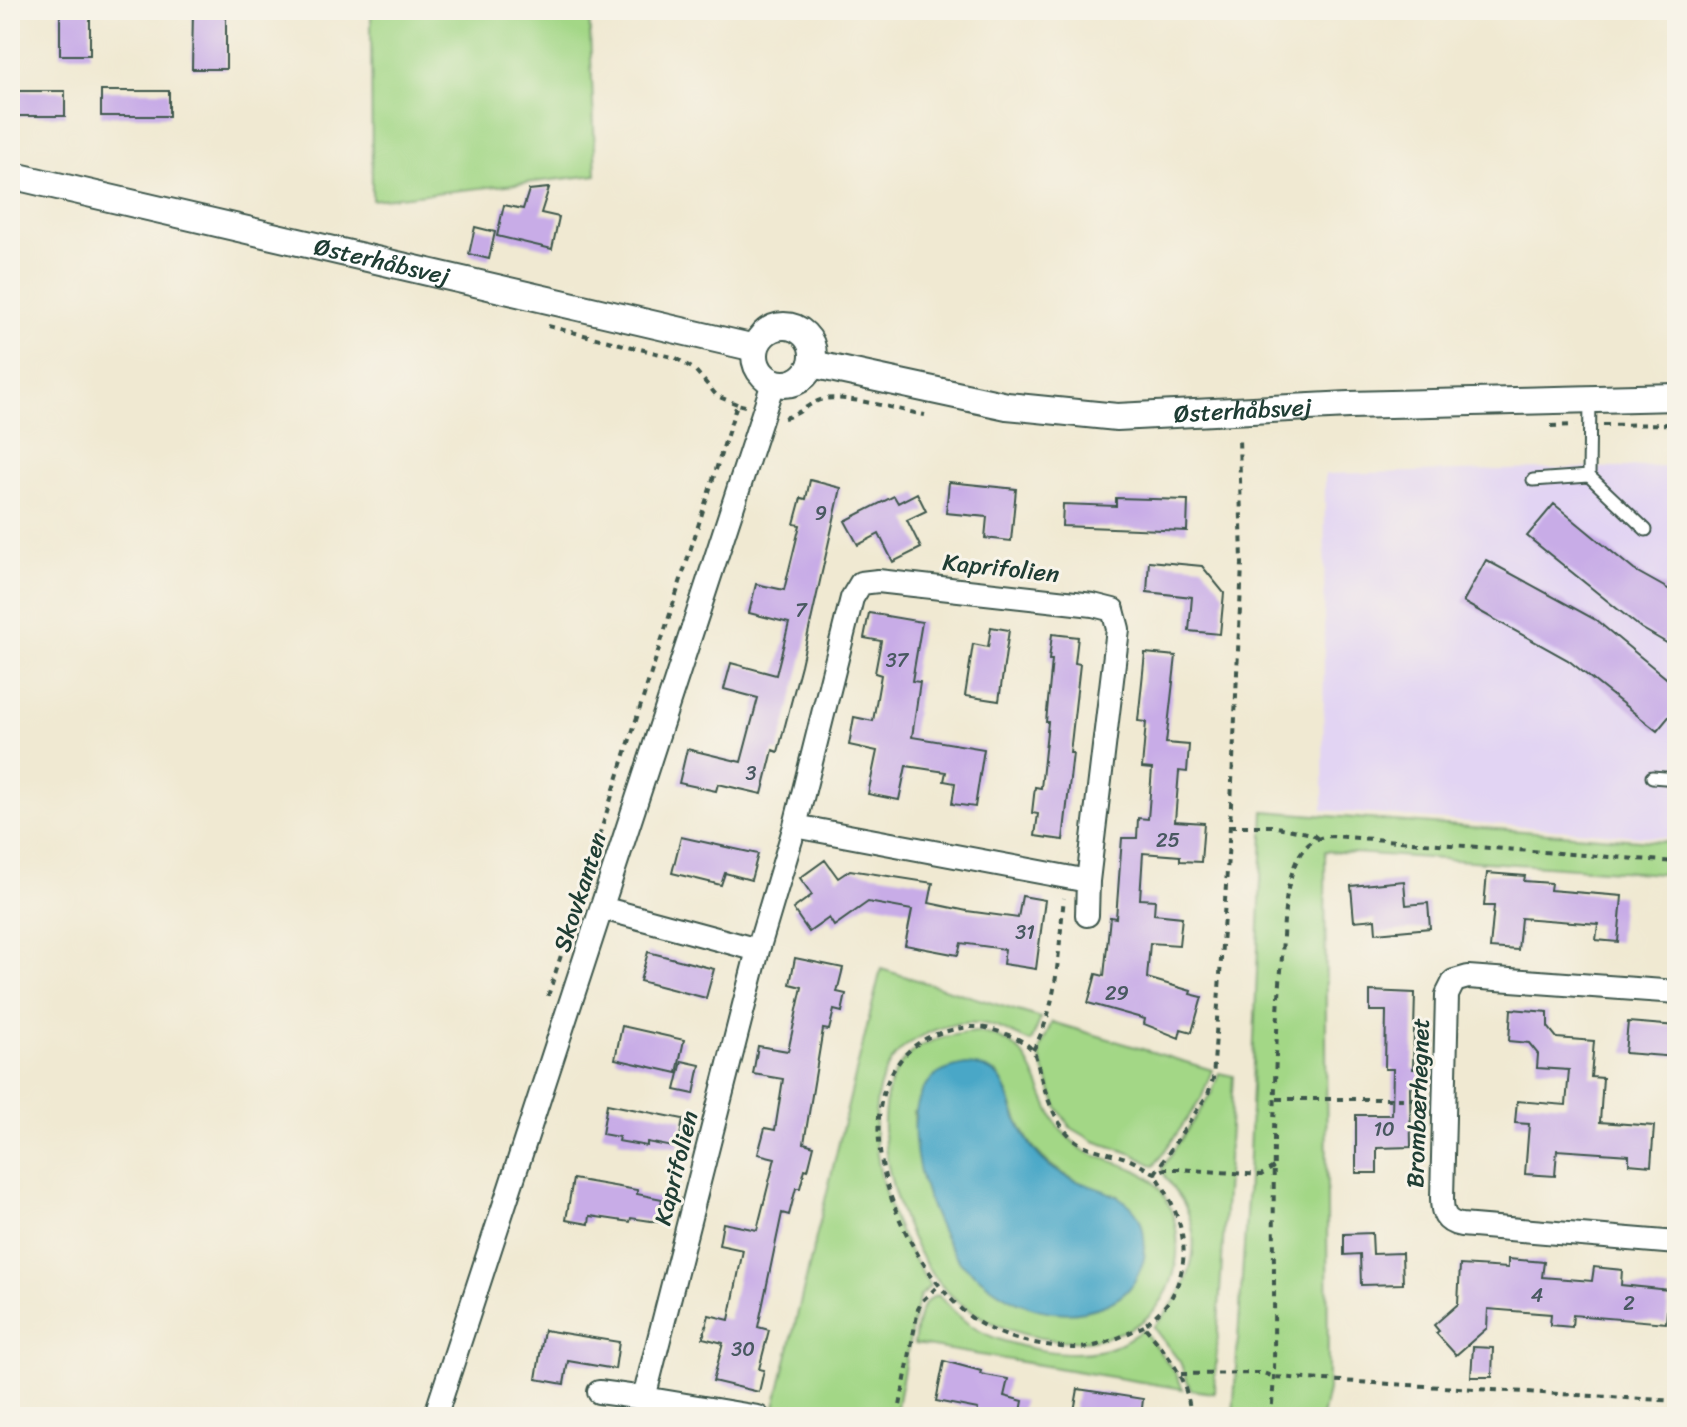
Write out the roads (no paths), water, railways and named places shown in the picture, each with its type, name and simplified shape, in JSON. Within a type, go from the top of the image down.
[{"type":"street","name":"Østerhåbsvej","points":[[10,175],[755,348]]},
{"type":"street","points":[[792,327],[810,341],[812,364],[803,378],[796,382],[773,383],[757,369],[755,348],[769,330],[792,327]]},
{"type":"street","name":"Østerhåbsvej","points":[[812,364],[1007,406],[1117,417],[1349,405],[1677,397]]},
{"type":"street","name":"Skovkanten","points":[[435,1417],[773,383]]},
{"type":"street","name":"Kaprifolien","points":[[644,1398],[758,950],[795,826],[852,598],[861,583],[878,581],[1093,605],[1113,610],[1118,629],[1077,879],[1087,915]]},
{"type":"street","points":[[795,826],[1077,879]]},
{"type":"street","points":[[602,908],[758,950]]},
{"type":"street","name":"Brombærhegnet","points":[[1677,992],[1460,977],[1449,987],[1442,1209],[1452,1224],[1677,1243]]},
{"type":"street","points":[[599,1392],[758,1417]]},
{"type":"lane","points":[[1589,476],[1590,399]]},
{"type":"lane","points":[[1533,480],[1589,476],[1646,530]]},
{"type":"lane","points":[[1652,777],[1677,779]]},
{"type":"water","points":[[966,1065],[986,1069],[999,1077],[1022,1131],[1045,1162],[1075,1180],[1121,1198],[1132,1208],[1140,1220],[1145,1256],[1134,1282],[1125,1293],[1105,1305],[1088,1310],[1072,1313],[1040,1310],[1009,1298],[958,1259],[936,1220],[927,1195],[915,1142],[915,1117],[921,1095],[933,1078],[944,1071]]}]
